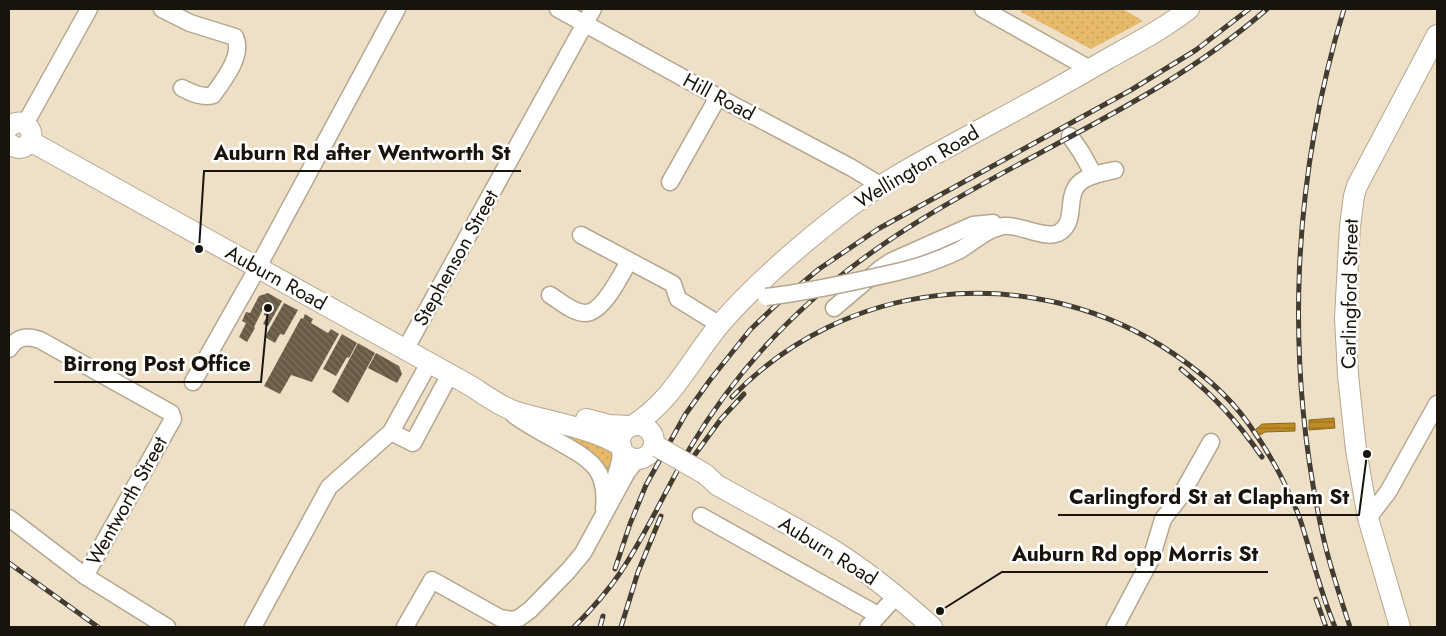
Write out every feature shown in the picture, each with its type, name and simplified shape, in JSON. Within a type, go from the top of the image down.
[{"type":"main road","name":"Wellington Road","points":[[632,426],[666,398],[720,324],[760,292],[807,239],[880,185],[1090,69],[1175,20],[1189,9]]},
{"type":"main road","name":"Carlingford Street","points":[[1400,627],[1368,518],[1356,450],[1348,375],[1345,318],[1352,206],[1365,170],[1437,35]]},
{"type":"main road","name":"Auburn Road","points":[[15,139],[257,268],[450,374],[493,401],[516,411],[602,436],[621,448]]},
{"type":"main road","name":"Auburn Road","points":[[471,386],[604,424],[632,426]]},
{"type":"main road","name":"Wellington Road","points":[[651,449],[655,424],[666,398]]},
{"type":"main road","points":[[640,425],[646,427],[651,449],[631,458],[621,448],[621,434],[632,426],[640,425]]},
{"type":"main road","name":"Auburn Road","points":[[651,449],[830,548],[897,595],[932,627]]},
{"type":"street","points":[[15,139],[89,9]]},
{"type":"street","points":[[162,9],[190,23],[235,37],[238,42],[233,63],[213,95],[207,97],[182,88]]},
{"type":"street","points":[[193,382],[397,9]]},
{"type":"street","name":"Hill Road","points":[[558,9],[880,185]]},
{"type":"street","name":"Stephenson Street","points":[[405,350],[593,9]]},
{"type":"street","points":[[983,9],[1090,69]]},
{"type":"street","points":[[670,182],[718,97]]},
{"type":"street","points":[[1070,136],[1094,175]]},
{"type":"street","points":[[760,292],[808,291],[911,270],[960,250],[997,228],[1012,226],[1046,234],[1058,234],[1068,222],[1074,189],[1081,181],[1094,175],[1115,170]]},
{"type":"street","points":[[834,308],[892,261],[973,225],[993,223],[997,228]]},
{"type":"street","points":[[581,235],[673,284],[678,299],[720,324]]},
{"type":"street","points":[[550,295],[574,310],[584,313],[593,311],[612,291],[629,261]]},
{"type":"street","name":"Wentworth Street","points":[[9,349],[20,338],[27,337],[40,340],[171,413],[173,419],[86,576]]},
{"type":"street","points":[[253,627],[329,487],[391,432],[429,363]]},
{"type":"street","points":[[391,432],[413,443],[450,374]]},
{"type":"street","name":"Auburn Road","points":[[493,401],[523,422],[579,453],[593,463],[604,483],[605,510]]},
{"type":"street","points":[[1368,518],[1388,492],[1435,414]]},
{"type":"street","points":[[1115,627],[1151,559],[1163,519],[1180,497],[1210,442]]},
{"type":"street","points":[[605,510],[620,462],[621,448]]},
{"type":"street","points":[[405,627],[432,580],[500,618],[513,620],[519,618],[530,610],[583,553],[627,472],[634,463],[651,449]]},
{"type":"street","name":"Auburn Road","points":[[701,516],[873,621]]},
{"type":"street","points":[[9,518],[86,576],[167,627]]},
{"type":"street","points":[[873,621],[897,595]]},
{"type":"shaded area","points":[[1022,9],[1123,9],[1143,21],[1091,49],[1021,12]]},
{"type":"shaded area","points":[[1334,418],[1335,428],[1309,430],[1309,420]]},
{"type":"shaded area","points":[[1295,423],[1295,431],[1265,432],[1260,435],[1256,429],[1262,424]]},
{"type":"shaded area","points":[[544,426],[608,444],[617,455],[609,472],[593,453]]},
{"type":"building","points":[[268,293],[282,301],[268,326],[263,324],[267,316],[264,315],[265,311],[263,309],[247,342],[239,337],[246,323],[242,321],[246,312],[250,313],[259,296]]},
{"type":"building","points":[[284,303],[298,310],[284,335],[280,334],[275,343],[265,337]]},
{"type":"building","points":[[305,314],[313,319],[311,323],[328,333],[331,329],[339,334],[312,382],[291,375],[280,394],[264,386]]},
{"type":"building","points":[[342,334],[357,343],[336,376],[323,369]]},
{"type":"building","points":[[358,343],[375,353],[348,403],[332,392]]},
{"type":"building","points":[[376,353],[399,366],[402,374],[397,383],[368,368]]},
{"type":"railway","points":[[615,569],[630,524],[646,485],[685,415],[750,330],[776,305],[819,269],[878,229],[1131,90],[1196,50],[1249,9]]},
{"type":"railway","points":[[574,627],[599,601],[620,573],[690,448],[716,408],[760,352],[811,301],[864,258],[920,220],[1157,88],[1214,51],[1267,9]]},
{"type":"railway","points":[[1344,9],[1313,139],[1304,205],[1299,271],[1299,337],[1303,404],[1311,470],[1323,536],[1335,582],[1350,627]]},
{"type":"railway","points":[[732,397],[777,358],[827,328],[881,307],[937,296],[994,294],[1051,301],[1107,318],[1160,345],[1184,361],[1219,390],[1248,423],[1277,469],[1295,506],[1335,627]]},
{"type":"railway","points":[[1181,369],[1225,410],[1262,457]]},
{"type":"railway","points":[[688,464],[721,419],[744,394]]},
{"type":"railway","points":[[621,627],[638,572],[661,516]]},
{"type":"railway","points":[[9,563],[98,627]]},
{"type":"railway","points":[[1316,599],[1326,627]]},
{"type":"railway","points":[[600,627],[603,616]]},
{"type":"place","name":"Auburn Rd after Wentworth St","points":[[199,249]]},
{"type":"place","name":"Birrong Post Office","points":[[268,308]]},
{"type":"place","name":"Carlingford St at Clapham St","points":[[1367,454]]},
{"type":"place","name":"Auburn Rd opp Morris St","points":[[940,611]]}]
